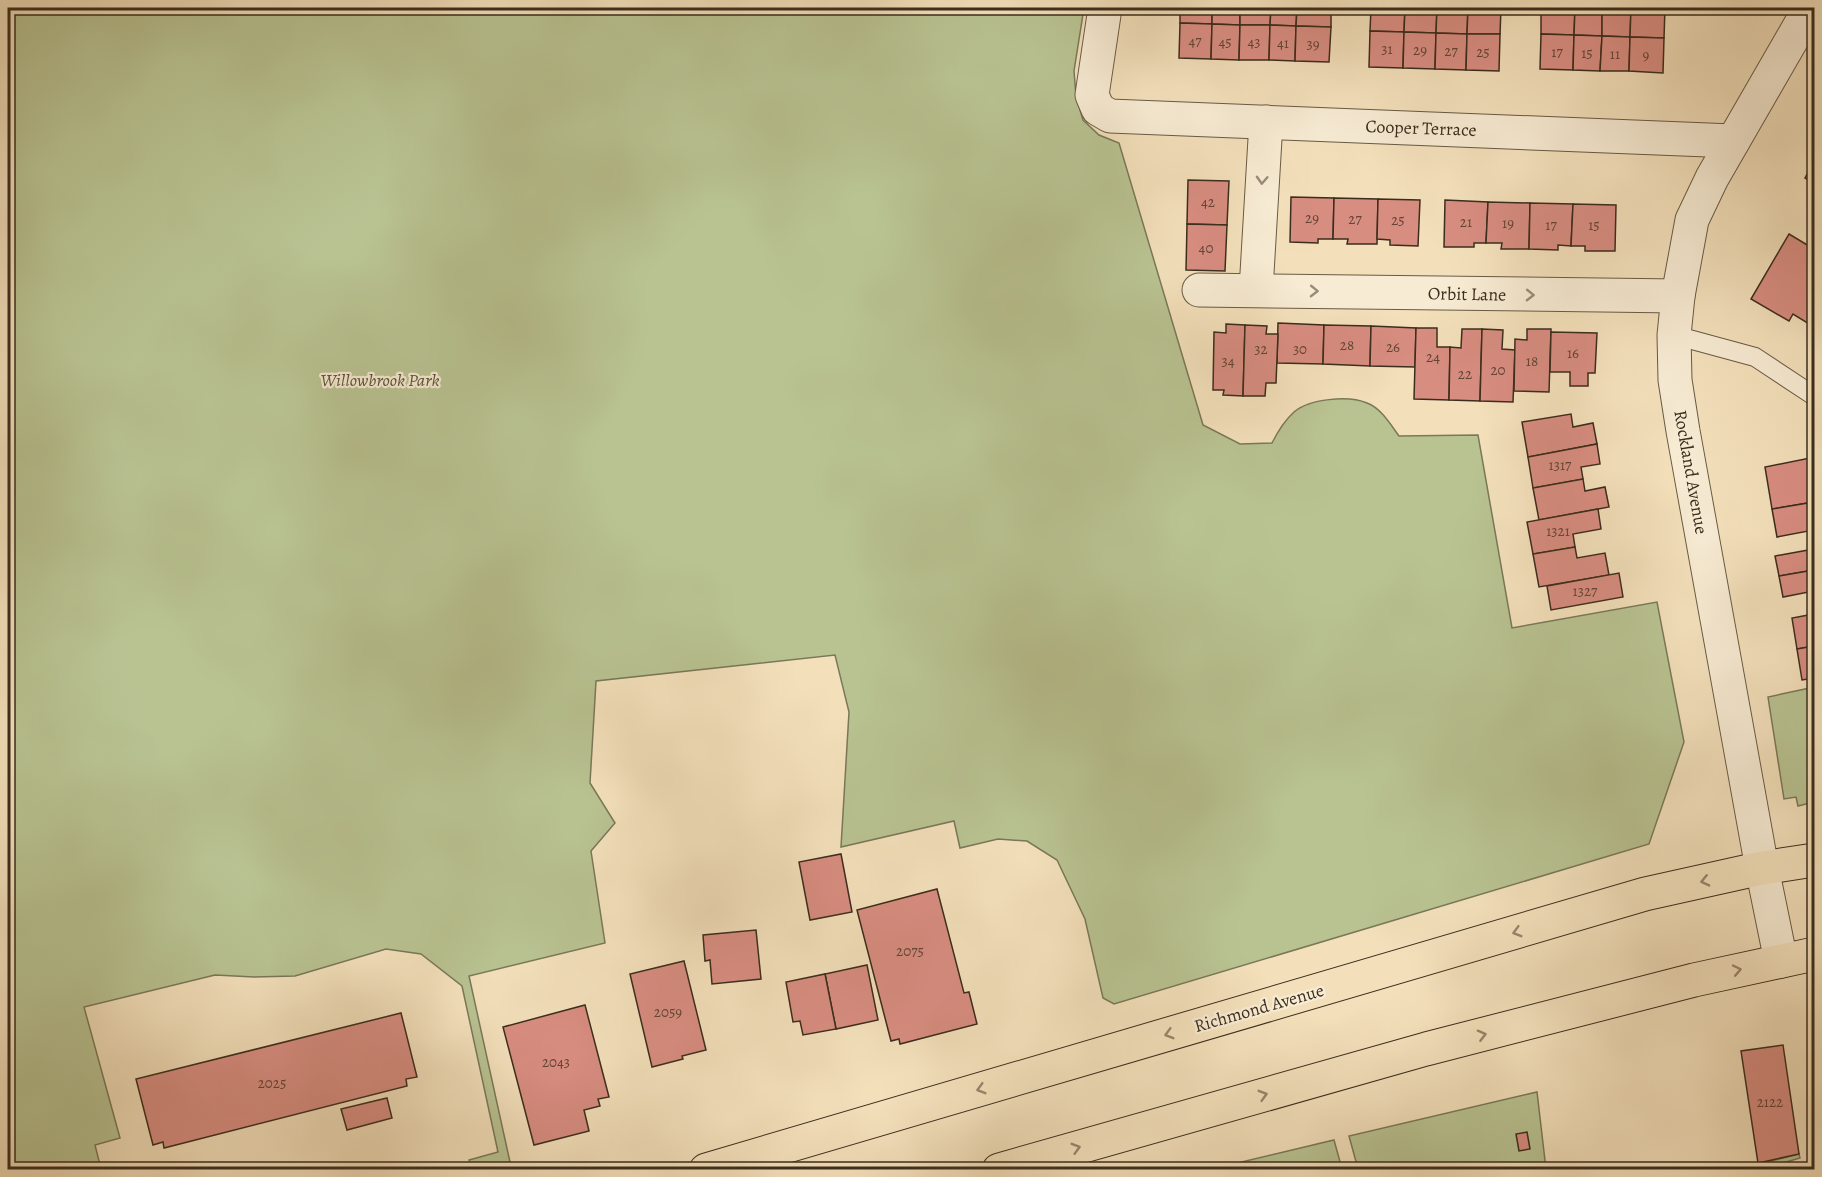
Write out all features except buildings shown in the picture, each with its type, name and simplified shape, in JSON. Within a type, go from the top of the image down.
[{"type":"main road","name":"Richmond Avenue","points":[[706,1170],[1645,894],[1762,868],[1815,860]]},
{"type":"main road","points":[[999,1170],[1426,1049],[1683,983],[1815,954]]},
{"type":"street","name":"Cooper Terrace","points":[[1105,8],[1092,95],[1098,109],[1110,116],[1733,141]]},
{"type":"street","name":"Rockland Avenue","points":[[1781,961],[1683,431],[1675,380],[1674,335],[1678,296],[1692,220],[1712,178],[1810,8]]},
{"type":"street","points":[[1256,290],[1266,122]]},
{"type":"street","name":"Orbit Lane","points":[[1199,290],[1678,296]]},
{"type":"lane","points":[[1674,335],[1755,357],[1815,396]]},
{"type":"green space","name":"Willowbrook Park","points":[[8,8],[1084,8],[1074,71],[1076,96],[1083,120],[1099,135],[1119,143],[1203,425],[1240,444],[1272,443],[1284,423],[1301,408],[1319,401],[1350,399],[1372,405],[1385,417],[1399,436],[1478,435],[1512,628],[1657,602],[1684,742],[1649,844],[1114,1004],[1103,998],[1085,919],[1057,860],[1027,841],[998,839],[960,848],[954,821],[841,847],[849,712],[835,655],[596,681],[590,783],[615,823],[591,851],[605,943],[469,976],[510,1162],[472,1169],[469,1160],[498,1152],[462,986],[421,954],[386,949],[295,976],[215,975],[84,1007],[120,1138],[95,1145],[101,1169],[8,1169]]},
{"type":"green space","points":[[1810,688],[1814,714],[1814,802],[1798,806],[1796,797],[1784,799],[1768,697]]},
{"type":"green space","points":[[1537,1092],[1546,1169],[1358,1169],[1349,1136]]},
{"type":"green space","points":[[1334,1140],[1342,1169],[1237,1169],[1237,1163]]},
{"type":"green space","points":[[1799,1154],[1800,1158],[1762,1169],[1734,1170]]}]
